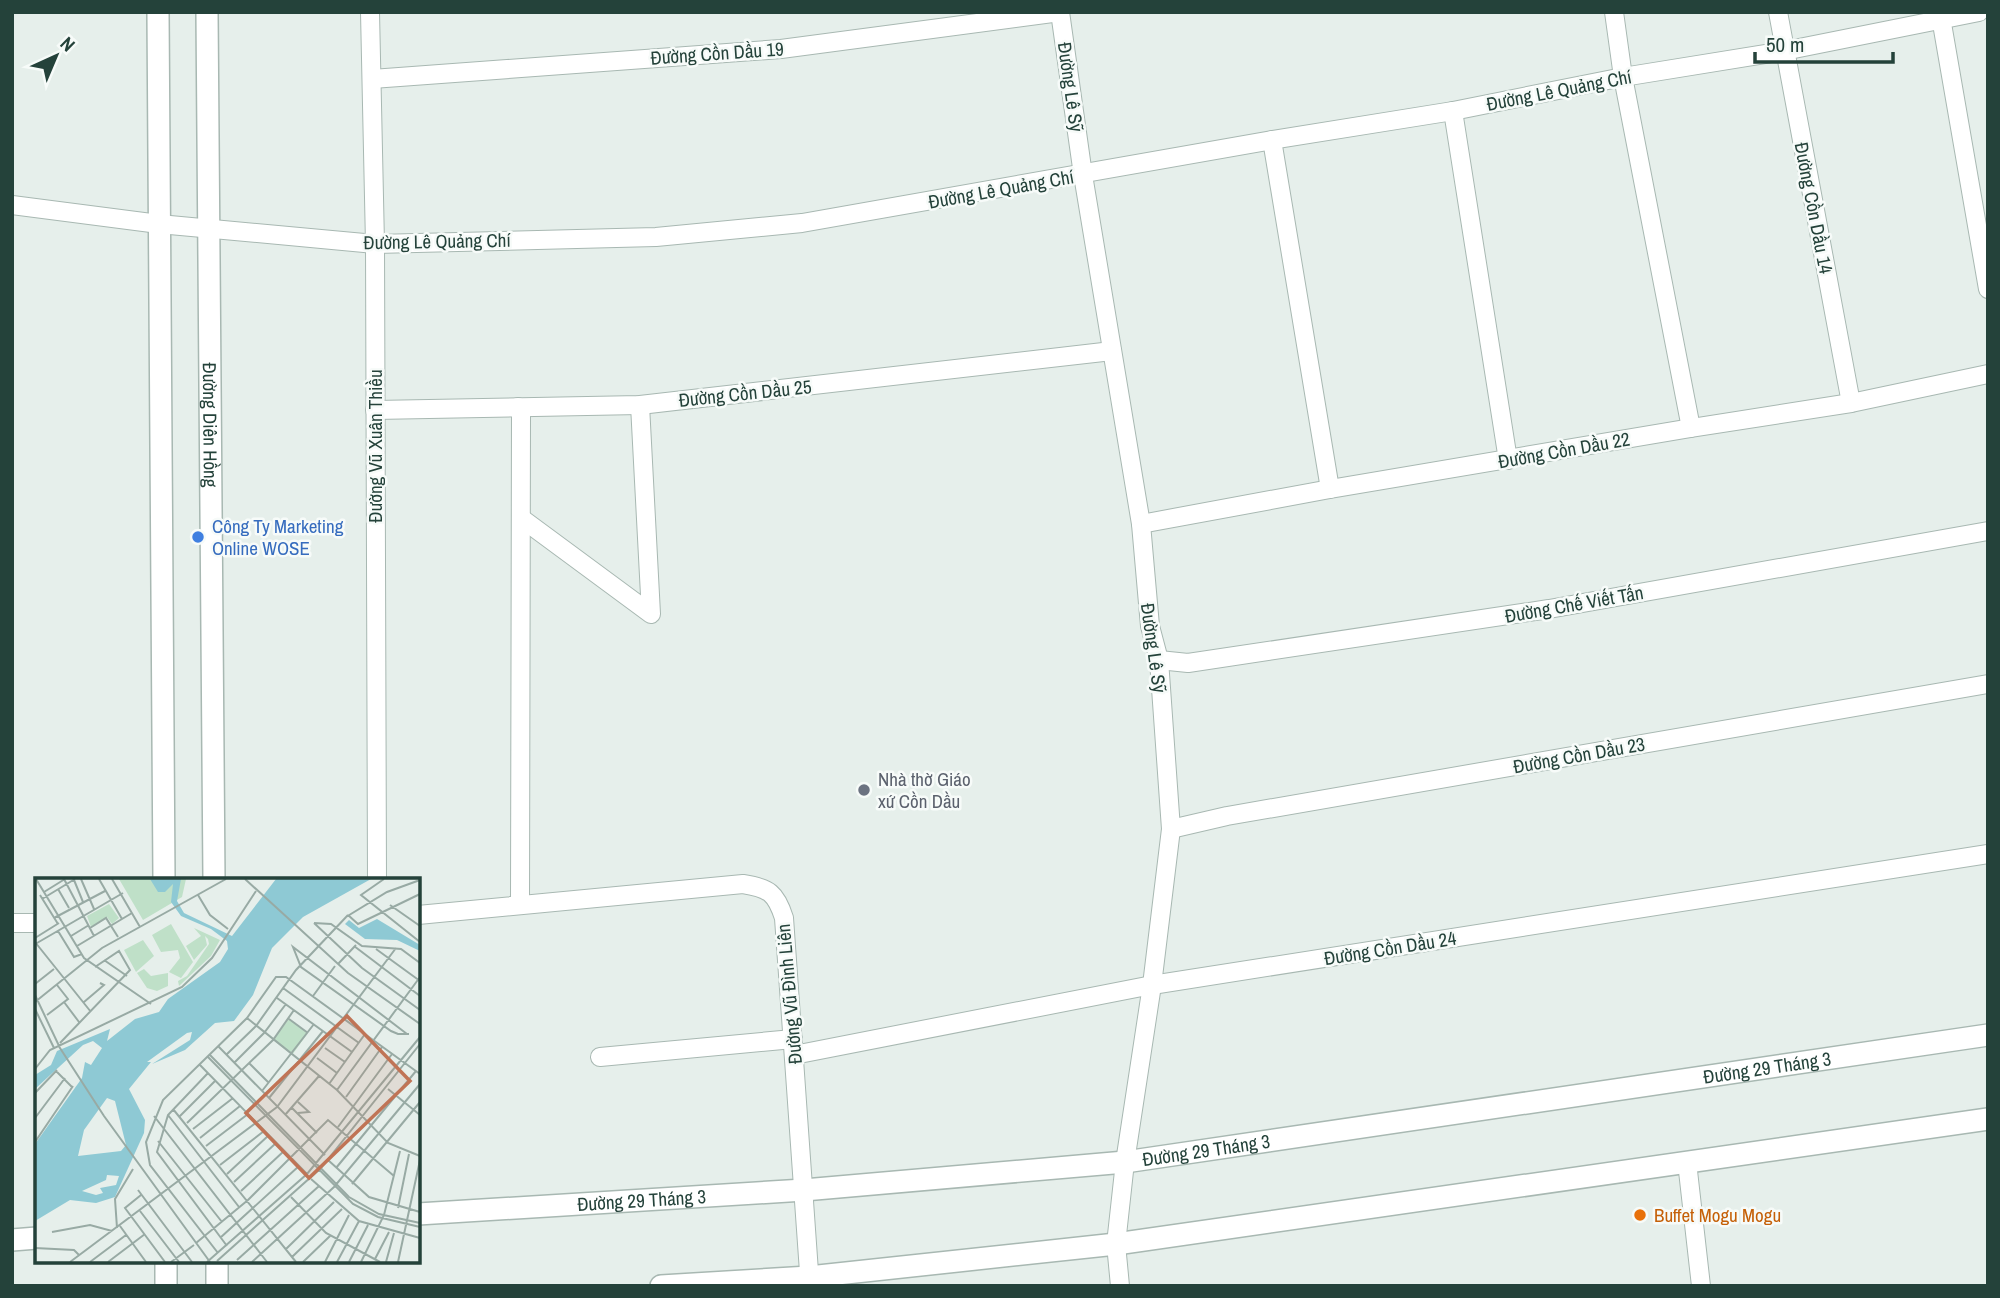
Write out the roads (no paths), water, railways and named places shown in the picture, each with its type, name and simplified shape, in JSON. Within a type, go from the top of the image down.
[{"type":"street","points":[[158,12],[164,878]]},
{"type":"street","name":"Đường Diên Hồng","points":[[207,12],[214,878]]},
{"type":"street","name":"Đường Vũ Xuân Thiều","points":[[370,12],[375,244],[377,878]]},
{"type":"street","name":"Đường Cồn Dầu 19","points":[[372,79],[781,49],[1060,12]]},
{"type":"street","name":"Đường Lê Sỹ","points":[[1060,12],[1083,175],[1141,524],[1150,626],[1159,660],[1171,829],[1152,985],[1125,1162],[1116,1244],[1120,1286]]},
{"type":"street","points":[[1614,12],[1623,77],[1691,428]]},
{"type":"street","name":"Đường Cồn Dầu 14","points":[[1778,12],[1851,404]]},
{"type":"street","name":"Đường Lê Quảng Chí","points":[[12,205],[159,224],[375,244],[656,237],[802,223],[1272,140],[1453,111],[1623,77],[1784,51],[1941,16],[1979,12]]},
{"type":"street","points":[[1941,16],[1988,289]]},
{"type":"street","points":[[1453,111],[1508,460]]},
{"type":"street","points":[[1272,140],[1330,489]]},
{"type":"street","name":"Đường Cồn Dầu 25","points":[[375,410],[640,405],[1112,351]]},
{"type":"street","name":"Đường Cồn Dầu 22","points":[[1141,524],[1330,489],[1851,404],[1988,374]]},
{"type":"street","points":[[520,518],[651,614],[640,405]]},
{"type":"street","points":[[518,407],[521,415],[520,905]]},
{"type":"street","name":"Đường Chế Viết Tấn","points":[[1159,660],[1188,663],[1536,611],[1988,531]]},
{"type":"street","name":"Đường Cồn Dầu 23","points":[[1171,829],[1241,814],[1988,684]]},
{"type":"street","name":"Đường Cồn Dầu 24","points":[[600,1057],[794,1047],[1152,985],[1988,854]]},
{"type":"street","name":"Đường Vũ Đình Liên","points":[[420,915],[743,884],[763,887],[778,900],[784,918],[810,1281]]},
{"type":"street","points":[[12,923],[35,923]]},
{"type":"street","name":"Đường 29 Tháng 3","points":[[420,1214],[804,1190],[1125,1162],[1988,1035]]},
{"type":"street","points":[[661,1286],[810,1281],[1116,1244],[1988,1119]]},
{"type":"street","points":[[1687,1162],[1701,1286]]},
{"type":"street","points":[[12,1240],[35,1238]]},
{"type":"street","points":[[166,1263],[166,1286]]},
{"type":"street","points":[[217,1263],[217,1286]]},
{"type":"place","name":"Công Ty Marketing Online WOSE","points":[[198,537]]},
{"type":"place","name":"Nhà thờ Giáo xứ Cồn Dầu","points":[[864,790]]},
{"type":"place","name":"Buffet Mogu Mogu","points":[[1640,1215]]}]
